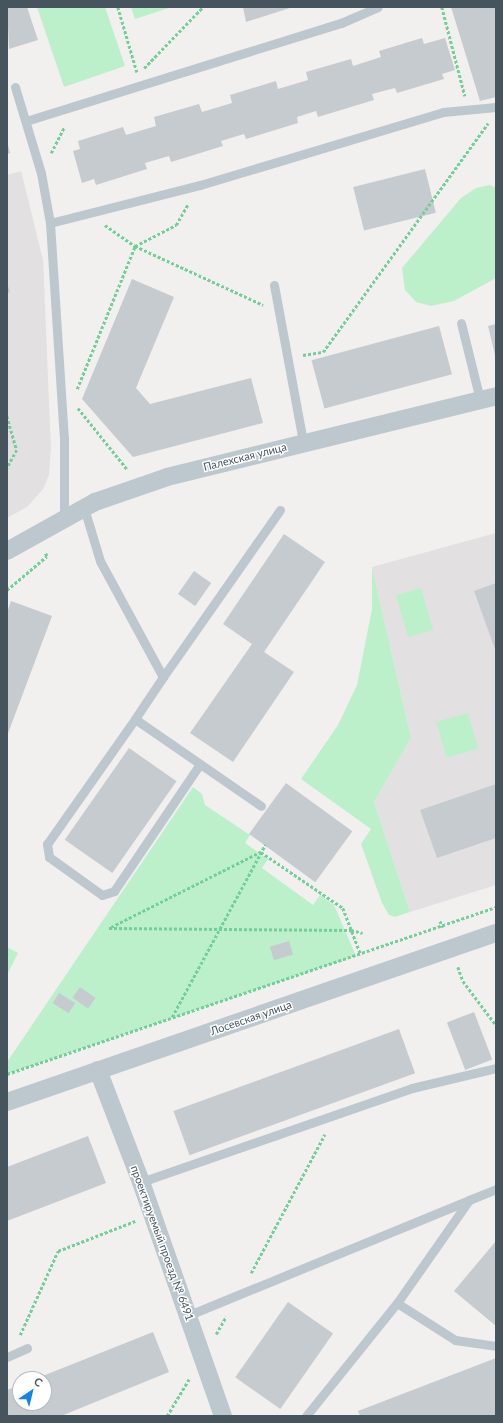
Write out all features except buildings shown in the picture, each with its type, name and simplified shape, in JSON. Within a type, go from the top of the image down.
[{"type":"street","name":"Палехская улица","points":[[7,551],[96,502],[167,477],[303,442],[488,398]]},
{"type":"street","name":"Лосевская улица","points":[[7,1102],[496,934]]},
{"type":"street","name":"проектируемый проезд № 6491","points":[[98,1070],[141,1182],[189,1315],[202,1358],[223,1416]]},
{"type":"lane","points":[[26,121],[75,107],[340,23],[378,7]]},
{"type":"lane","points":[[15,87],[41,173],[50,223],[64,439],[64,520]]},
{"type":"lane","points":[[50,223],[200,185],[443,112],[496,107]]},
{"type":"lane","points":[[274,285],[303,442]]},
{"type":"lane","points":[[461,323],[488,398]]},
{"type":"lane","points":[[84,508],[100,561],[163,677]]},
{"type":"lane","points":[[200,764],[114,891],[102,895],[49,857],[47,844],[280,510]]},
{"type":"lane","points":[[135,719],[261,806]]},
{"type":"lane","points":[[141,1182],[412,1088],[496,1068]]},
{"type":"lane","points":[[189,1315],[496,1189]]},
{"type":"lane","points":[[306,1416],[397,1303],[469,1200]]},
{"type":"lane","points":[[397,1303],[455,1340],[496,1346]]},
{"type":"lane","points":[[11,1355],[27,1348]]},
{"type":"path","points":[[118,7],[138,74],[203,7]]},
{"type":"path","points":[[442,7],[468,110]]},
{"type":"path","points":[[41,173],[75,107]]},
{"type":"path","points":[[288,357],[323,352],[488,121]]},
{"type":"path","points":[[76,394],[135,246],[176,225],[200,185]]},
{"type":"path","points":[[90,214],[135,246],[279,312]]},
{"type":"path","points":[[77,406],[129,471]]},
{"type":"path","points":[[7,416],[16,450],[7,468]]},
{"type":"path","points":[[171,1017],[217,930],[265,845]]},
{"type":"path","points":[[261,852],[343,908],[361,954]]},
{"type":"path","points":[[261,852],[109,928],[351,930],[363,932]]},
{"type":"path","points":[[7,1074],[496,907]]},
{"type":"path","points":[[440,921],[463,981],[496,1025]]},
{"type":"path","points":[[167,1416],[239,1295],[326,1133],[326,1118]]},
{"type":"path","points":[[11,1355],[58,1251],[152,1214]]},
{"type":"shaded area","points":[[21,171],[43,260],[51,448],[49,475],[43,489],[27,507],[7,518],[7,175]]},
{"type":"shaded area","points":[[496,533],[496,885],[410,912],[374,802],[411,738],[372,567]]},
{"type":"green space","points":[[37,7],[105,7],[125,66],[64,87]]},
{"type":"green space","points":[[131,7],[172,7],[135,19]]},
{"type":"green space","points":[[490,185],[496,188],[496,278],[454,301],[431,306],[416,302],[405,290],[402,268],[461,198],[476,188]]},
{"type":"green space","points":[[372,567],[411,738],[374,802],[410,912],[395,917],[389,915],[382,903],[361,844],[371,829],[301,779],[338,725],[357,685],[372,609]]},
{"type":"green space","points":[[421,588],[433,630],[408,637],[396,595]]},
{"type":"green space","points":[[468,713],[478,749],[446,758],[436,722]]},
{"type":"green space","points":[[193,787],[202,794],[205,805],[250,835],[245,843],[268,859],[262,868],[313,905],[320,895],[334,905],[356,956],[7,1074],[7,1062]]},
{"type":"green space","points":[[7,947],[18,953],[7,975]]}]
